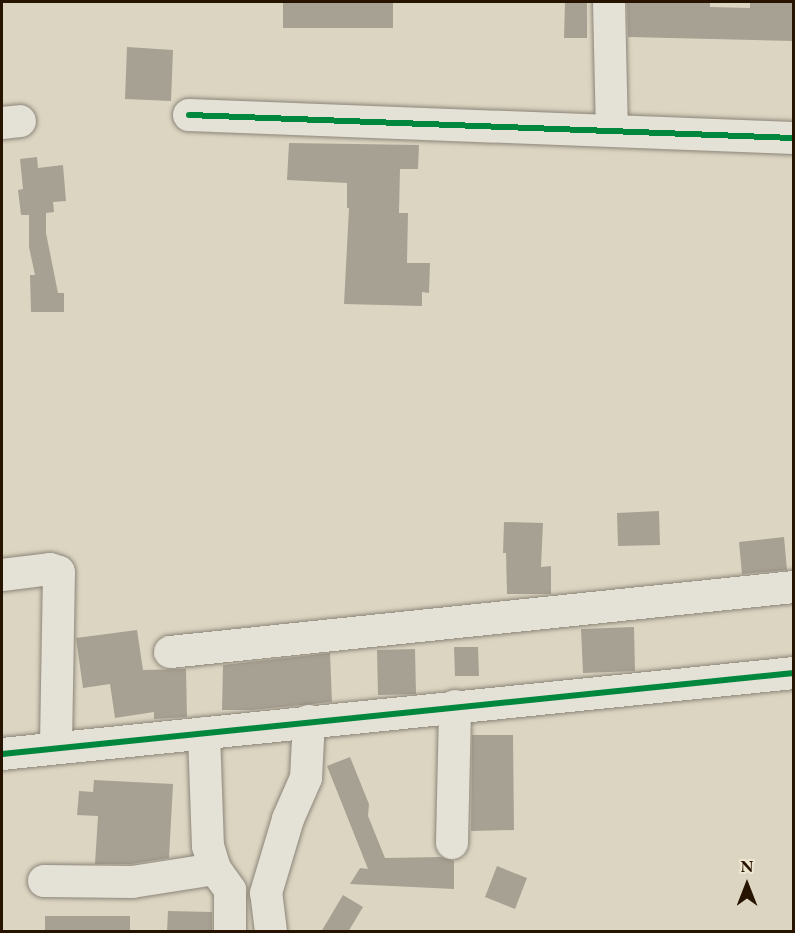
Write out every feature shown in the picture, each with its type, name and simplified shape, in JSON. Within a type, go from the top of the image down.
[{"type":"street","points":[[609,2],[612,130]]},
{"type":"street","points":[[189,115],[794,138]]},
{"type":"street","points":[[2,575],[50,569],[59,572],[56,748]]},
{"type":"street","points":[[170,652],[794,587]]},
{"type":"street","points":[[2,754],[794,673]]},
{"type":"street","points":[[452,843],[455,706]]},
{"type":"street","points":[[271,932],[266,893],[288,819],[306,778],[309,722]]},
{"type":"street","points":[[204,733],[208,846],[215,869],[230,890],[230,932]]},
{"type":"street","points":[[44,881],[132,882],[215,869]]},
{"type":"building","points":[[283,2],[393,2],[393,28],[283,28]]},
{"type":"building","points":[[565,2],[587,2],[587,38],[564,38]]},
{"type":"building","points":[[627,2],[710,2],[710,7],[750,8],[750,2],[794,2],[794,41],[628,37]]},
{"type":"building","points":[[127,47],[173,50],[171,101],[125,99]]},
{"type":"building","points":[[289,143],[419,145],[418,169],[400,169],[399,213],[408,213],[407,263],[430,263],[429,293],[422,292],[422,306],[344,304],[349,208],[347,208],[347,183],[287,180]]},
{"type":"building","points":[[37,157],[38,168],[63,165],[66,201],[53,202],[54,212],[46,213],[46,233],[58,293],[64,293],[64,312],[31,312],[30,275],[35,275],[29,247],[29,215],[21,215],[18,190],[23,189],[20,159]]},
{"type":"building","points":[[659,511],[660,545],[618,546],[617,513]]},
{"type":"building","points":[[504,522],[543,523],[541,567],[551,566],[551,594],[507,594],[506,553],[503,553]]},
{"type":"building","points":[[784,537],[787,570],[742,574],[739,542]]},
{"type":"building","points":[[634,627],[635,671],[583,673],[581,629]]},
{"type":"building","points":[[137,630],[143,670],[186,669],[187,717],[154,719],[154,712],[115,718],[110,684],[83,688],[76,638]]},
{"type":"building","points":[[454,647],[478,647],[479,676],[455,676]]},
{"type":"building","points":[[415,649],[416,694],[378,695],[377,650]]},
{"type":"building","points":[[330,653],[332,702],[252,710],[222,710],[223,665]]},
{"type":"building","points":[[472,735],[513,735],[514,830],[471,831]]},
{"type":"building","points":[[350,757],[369,804],[368,816],[385,858],[441,857],[454,861],[454,889],[350,884],[360,868],[368,869],[327,766]]},
{"type":"building","points":[[94,780],[173,784],[169,858],[131,864],[95,864],[98,816],[77,815],[79,791],[93,792]]},
{"type":"building","points":[[497,866],[527,878],[515,909],[485,897]]},
{"type":"building","points":[[343,895],[363,907],[348,932],[321,932]]},
{"type":"building","points":[[168,911],[212,912],[212,932],[167,932]]},
{"type":"building","points":[[45,916],[130,916],[130,932],[45,932]]},
{"type":"cycle path","points":[[189,115],[794,138]]},
{"type":"cycle path","points":[[2,754],[794,673]]}]
